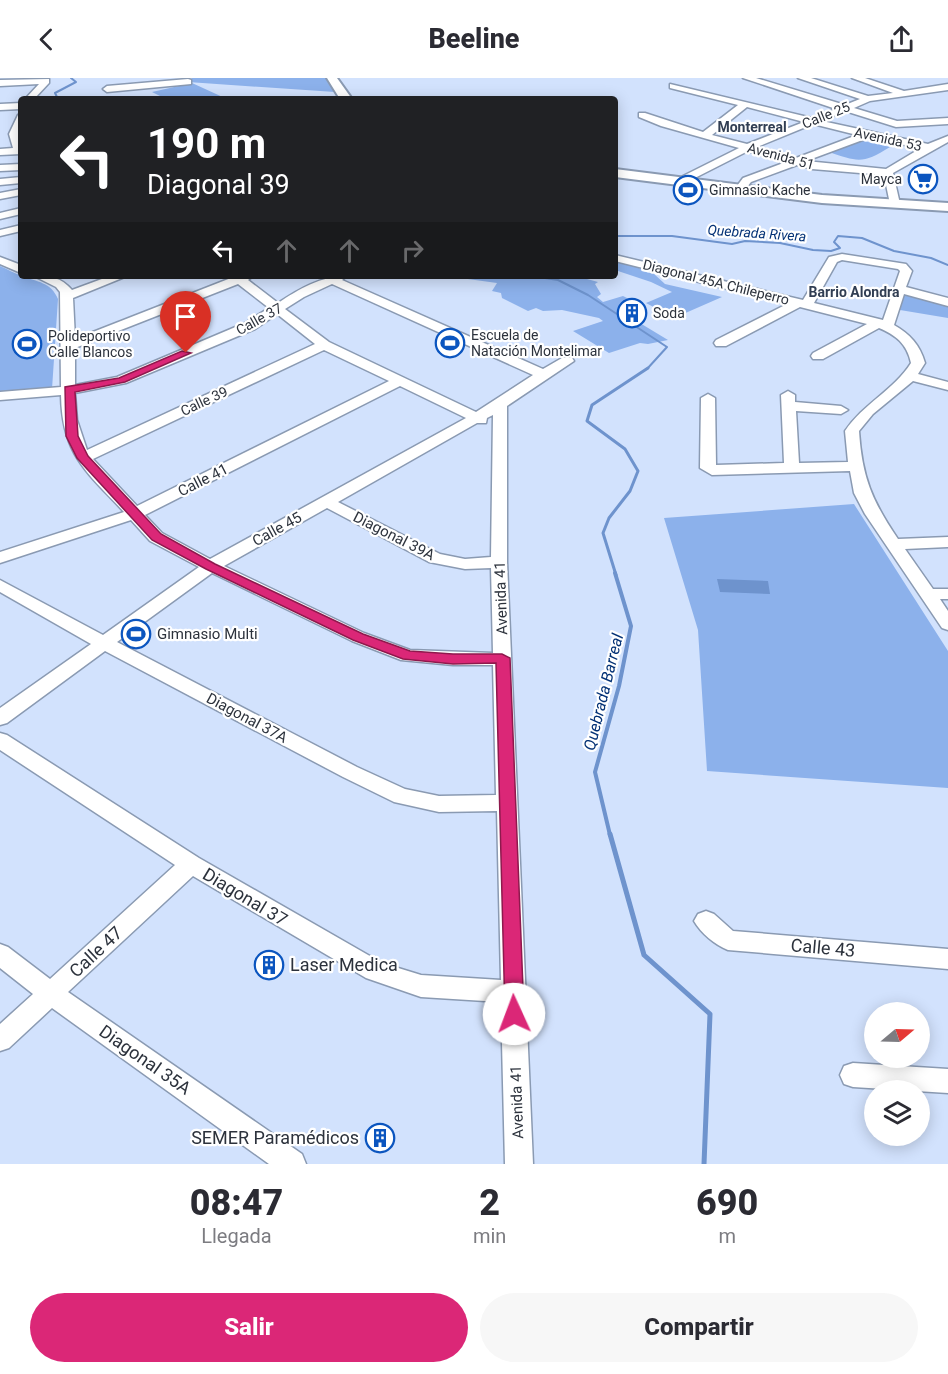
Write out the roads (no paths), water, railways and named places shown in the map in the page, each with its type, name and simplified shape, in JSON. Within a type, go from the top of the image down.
[{"type":"main road","points":[[332,78],[344,96]]},
{"type":"main road","points":[[618,173],[739,190],[948,207]]},
{"type":"street","points":[[106,78],[107,89],[115,96]]},
{"type":"street","points":[[747,78],[841,109],[905,125],[948,121]]},
{"type":"street","points":[[802,78],[868,99]]},
{"type":"street","points":[[856,78],[905,93]]},
{"type":"street","points":[[0,82],[46,81],[32,96]]},
{"type":"street","points":[[919,81],[944,87]]},
{"type":"street","points":[[0,92],[14,82]]},
{"type":"street","points":[[107,89],[188,82]]},
{"type":"street","name":"Avenida 53","points":[[672,86],[867,135],[928,147]]},
{"type":"street","name":"Calle 25","points":[[679,182],[749,147],[868,99],[944,87]]},
{"type":"street","points":[[705,135],[744,105]]},
{"type":"street","points":[[0,107],[18,106]]},
{"type":"street","name":"Avenida 51","points":[[642,115],[795,161],[822,167],[888,172]]},
{"type":"street","points":[[18,122],[14,129],[13,139],[18,148]]},
{"type":"street","points":[[739,190],[747,180],[867,135]]},
{"type":"street","points":[[895,204],[888,172],[928,147],[948,139]]},
{"type":"street","points":[[0,152],[18,151]]},
{"type":"street","points":[[0,168],[18,167]]},
{"type":"street","points":[[0,182],[18,180]]},
{"type":"street","points":[[0,196],[18,193]]},
{"type":"street","points":[[0,216],[18,212]]},
{"type":"street","points":[[0,233],[18,229]]},
{"type":"street","points":[[721,343],[803,304],[833,259],[837,257],[906,268],[882,325],[818,356]]},
{"type":"street","name":"Diagonal 45A Chileperro","points":[[618,259],[882,325]]},
{"type":"street","points":[[1,261],[18,268]]},
{"type":"street","points":[[48,279],[60,284],[67,296],[72,436],[83,458],[156,537],[211,567],[358,637],[408,656],[453,659],[502,658]]},
{"type":"street","points":[[67,296],[112,279]]},
{"type":"street","points":[[69,346],[235,279]]},
{"type":"street","points":[[242,279],[324,345],[499,429]]},
{"type":"street","name":"Calle 37","points":[[0,396],[69,390],[121,380],[250,326],[300,294],[334,279]]},
{"type":"street","points":[[338,279],[543,374]]},
{"type":"street","points":[[899,289],[948,302]]},
{"type":"street","points":[[882,325],[902,335],[917,354],[918,363],[910,376],[868,411],[852,431],[856,466],[862,493],[873,514],[948,624]]},
{"type":"street","name":"Calle 39","points":[[83,458],[324,345]]},
{"type":"street","name":"Calle 45","points":[[0,718],[211,567],[500,405],[543,374],[567,361]]},
{"type":"street","points":[[910,376],[948,386]]},
{"type":"street","name":"Calle 41","points":[[0,558],[136,513],[398,382]]},
{"type":"street","points":[[708,398],[708,468],[712,470],[856,466]]},
{"type":"street","points":[[792,468],[789,400],[841,410]]},
{"type":"street","name":"Avenida 41","points":[[500,405],[502,658],[519,1164]]},
{"type":"street","name":"Diagonal 39A","points":[[327,502],[435,558],[465,564],[500,562]]},
{"type":"street","points":[[894,544],[948,542]]},
{"type":"street","name":"Diagonal 37A","points":[[0,585],[104,643],[350,772],[401,796],[439,804],[507,803]]},
{"type":"street","points":[[929,594],[948,594]]},
{"type":"street","name":"Diagonal 37","points":[[0,740],[191,864],[375,971],[421,986],[513,992]]},
{"type":"street","name":"Calle 47","points":[[0,1040],[191,864]]},
{"type":"street","name":"Calle 43","points":[[706,921],[728,940],[948,958]]},
{"type":"street","name":"Diagonal 35A","points":[[0,954],[51,994],[292,1164]]},
{"type":"street","points":[[853,1075],[948,1081]]},
{"type":"waterway","name":"Quebrada Rivera","points":[[56,96],[55,93],[76,82],[71,78]]},
{"type":"waterway","name":"Quebrada Rivera","points":[[618,236],[672,236],[732,244],[745,241],[780,243],[813,250],[831,251],[840,248],[834,242],[838,236],[862,238],[894,251],[931,258],[948,265]]},
{"type":"waterway","name":"Quebrada Barreal","points":[[552,279],[588,295],[667,347],[648,368]]},
{"type":"waterway","name":"Quebrada Barreal","points":[[616,575],[603,533],[609,518],[630,491],[638,471],[625,449],[587,421],[592,405],[648,368]]},
{"type":"waterway","name":"Quebrada Barreal","points":[[610,835],[595,772],[619,686],[631,626],[615,573]]},
{"type":"waterway","name":"Quebrada Barreal","points":[[610,834],[644,955],[710,1014],[704,1164]]},
{"type":"place","name":"Mayca","points":[[923,179]]},
{"type":"place","name":"Gimnasio Kache","points":[[688,190]]},
{"type":"place","name":"Soda","points":[[632,313]]},
{"type":"place","name":"Escuela de Natación Montelimar","points":[[450,343]]},
{"type":"place","name":"Polideportivo Calle Blancos","points":[[27,344]]},
{"type":"place","name":"Gimnasio Multi","points":[[136,634]]},
{"type":"place","name":"Laser Medica","points":[[269,965]]},
{"type":"place","name":"SEMER Paramédicos","points":[[380,1138]]},
{"type":"district","name":"Monterreal","points":[[752,127]]},
{"type":"district","name":"Barrio Alondra","points":[[854,292]]}]
